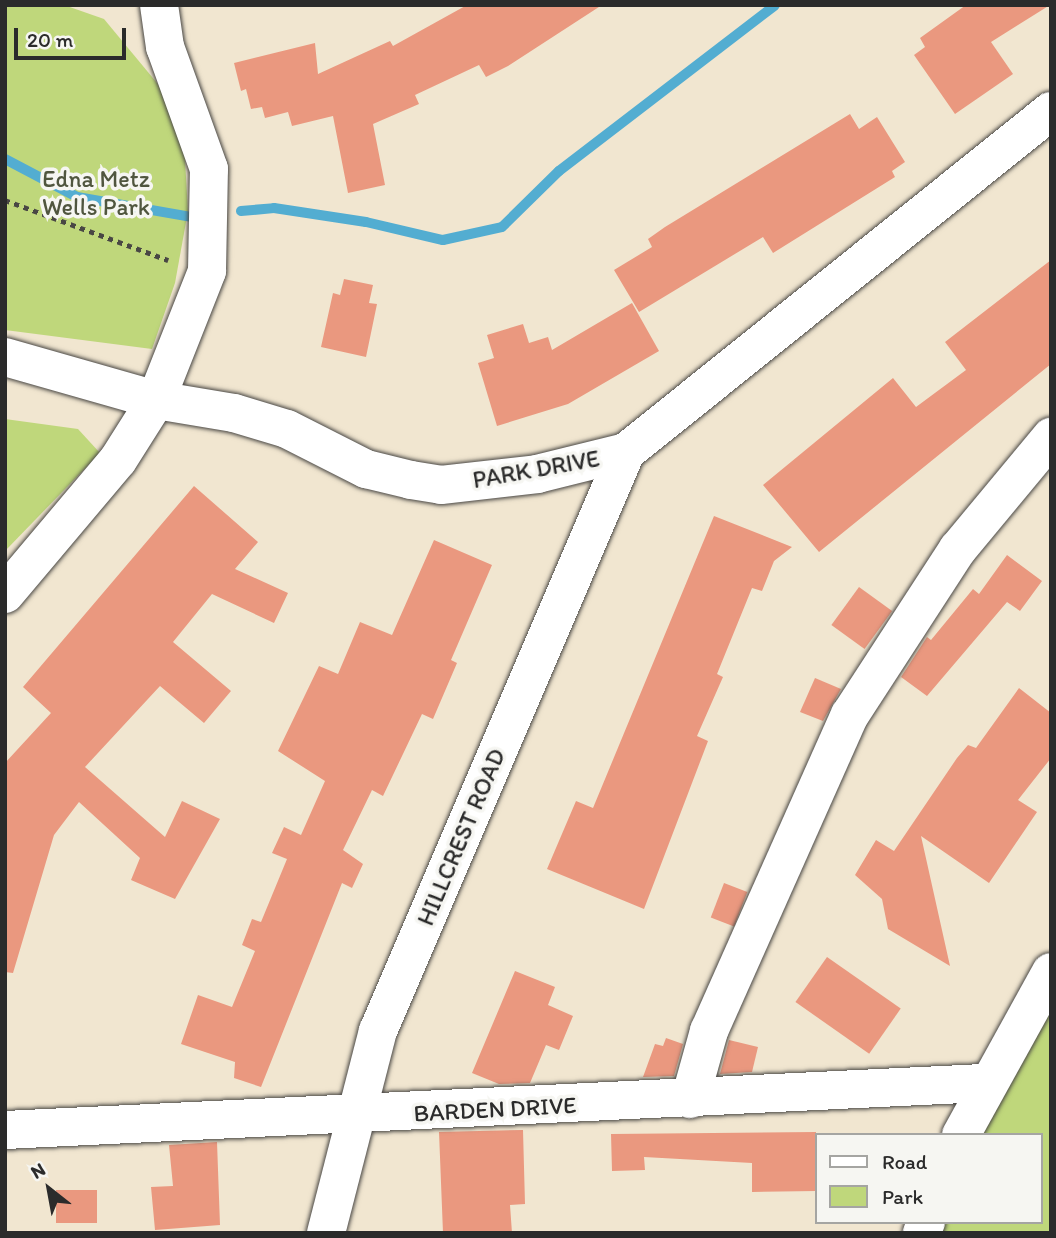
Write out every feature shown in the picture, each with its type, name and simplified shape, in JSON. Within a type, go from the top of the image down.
[{"type":"street","points":[[5,594],[81,510],[156,400],[207,271],[209,169],[165,47],[159,5]]},
{"type":"street","name":"PARK DRIVE","points":[[5,357],[156,400],[234,413],[287,429],[366,470],[441,485],[537,474],[626,452],[1051,111]]},
{"type":"street","points":[[690,1099],[709,1031],[850,715],[958,549],[1051,438]]},
{"type":"street","name":"HILLCREST ROAD","points":[[326,1233],[353,1116],[378,1031],[626,452]]},
{"type":"street","points":[[962,1133],[984,1083],[1051,972]]},
{"type":"street","name":"BARDEN DRIVE","points":[[5,1130],[353,1116],[984,1083]]},
{"type":"path","points":[[5,200],[93,237],[207,271]]},
{"type":"green space","name":"Edna Metz Wells Park","points":[[5,5],[64,5],[104,19],[162,89],[184,143],[188,211],[175,283],[152,349],[5,330]]},
{"type":"green space","points":[[5,419],[78,429],[100,453],[5,551]]},
{"type":"green space","points":[[1051,1001],[1051,1233],[935,1233],[938,1224],[1042,1224],[1042,1133],[976,1133]]},
{"type":"building","points":[[467,5],[602,5],[508,66],[486,77],[479,65],[415,95],[419,104],[373,124],[385,185],[348,193],[333,116],[292,126],[288,112],[265,118],[262,107],[251,109],[246,89],[241,91],[234,63],[315,43],[318,74],[390,41],[393,46]]},
{"type":"building","points":[[966,5],[1050,5],[991,42],[1013,74],[955,114],[914,55],[925,47],[920,38]]},
{"type":"building","points":[[850,114],[859,129],[877,117],[905,162],[892,171],[895,177],[773,253],[763,237],[639,312],[614,270],[652,247],[648,239],[665,227]]},
{"type":"building","points":[[1051,260],[1051,364],[819,552],[763,485],[893,378],[916,407],[966,370],[945,342]]},
{"type":"building","points":[[344,279],[373,285],[369,303],[377,304],[366,357],[321,347],[333,293],[340,295]]},
{"type":"building","points":[[632,303],[659,351],[568,404],[497,426],[478,363],[494,358],[487,335],[523,324],[529,343],[548,337],[552,350]]},
{"type":"building","points":[[194,486],[258,542],[235,569],[288,593],[274,623],[212,594],[173,642],[231,691],[204,723],[160,686],[85,767],[165,837],[182,801],[220,819],[175,899],[131,880],[140,858],[79,802],[54,835],[13,973],[5,972],[5,763],[51,713],[23,687]]},
{"type":"building","points":[[714,516],[792,547],[774,561],[762,591],[752,588],[717,674],[723,677],[697,736],[708,741],[644,909],[547,869],[576,801],[593,808]]},
{"type":"building","points":[[434,540],[492,565],[451,660],[457,663],[433,719],[422,714],[383,796],[372,790],[343,850],[363,864],[352,888],[342,883],[261,1087],[234,1078],[235,1062],[181,1044],[198,995],[232,1007],[255,951],[242,945],[252,919],[261,922],[287,859],[272,853],[284,827],[301,835],[325,781],[278,751],[319,666],[338,674],[360,622],[392,635]]},
{"type":"building","points":[[1007,555],[1042,581],[1020,611],[1007,602],[927,696],[901,677],[927,637],[931,640],[973,589],[979,594]]},
{"type":"building","points":[[859,587],[892,611],[865,649],[831,625]]},
{"type":"building","points":[[815,678],[841,689],[823,721],[800,712]]},
{"type":"building","points":[[1019,688],[1051,713],[1051,758],[1018,800],[1037,812],[989,883],[921,836],[950,966],[888,929],[882,899],[855,875],[876,840],[894,851],[957,758],[968,745],[976,748]]},
{"type":"building","points":[[724,883],[747,892],[734,927],[711,918]]},
{"type":"building","points":[[827,957],[901,1009],[869,1054],[795,1002]]},
{"type":"building","points":[[515,971],[555,987],[548,1005],[573,1016],[559,1050],[546,1045],[530,1083],[499,1084],[472,1073]]},
{"type":"building","points":[[666,1038],[683,1044],[674,1076],[643,1077],[655,1044],[663,1046]]},
{"type":"building","points":[[729,1040],[758,1047],[752,1072],[720,1074]]},
{"type":"building","points":[[523,1130],[525,1204],[510,1205],[512,1233],[443,1233],[439,1132]]},
{"type":"building","points":[[816,1132],[814,1191],[752,1192],[752,1163],[644,1157],[645,1170],[612,1171],[611,1134]]},
{"type":"building","points":[[217,1142],[220,1225],[155,1230],[151,1187],[173,1186],[169,1145]]},
{"type":"building","points":[[56,1190],[97,1190],[97,1223],[56,1223]]},
{"type":"waterway","points":[[241,211],[274,208],[366,222],[443,240],[502,227],[559,171],[775,5]]},
{"type":"waterway","points":[[5,159],[77,197],[192,217]]}]
